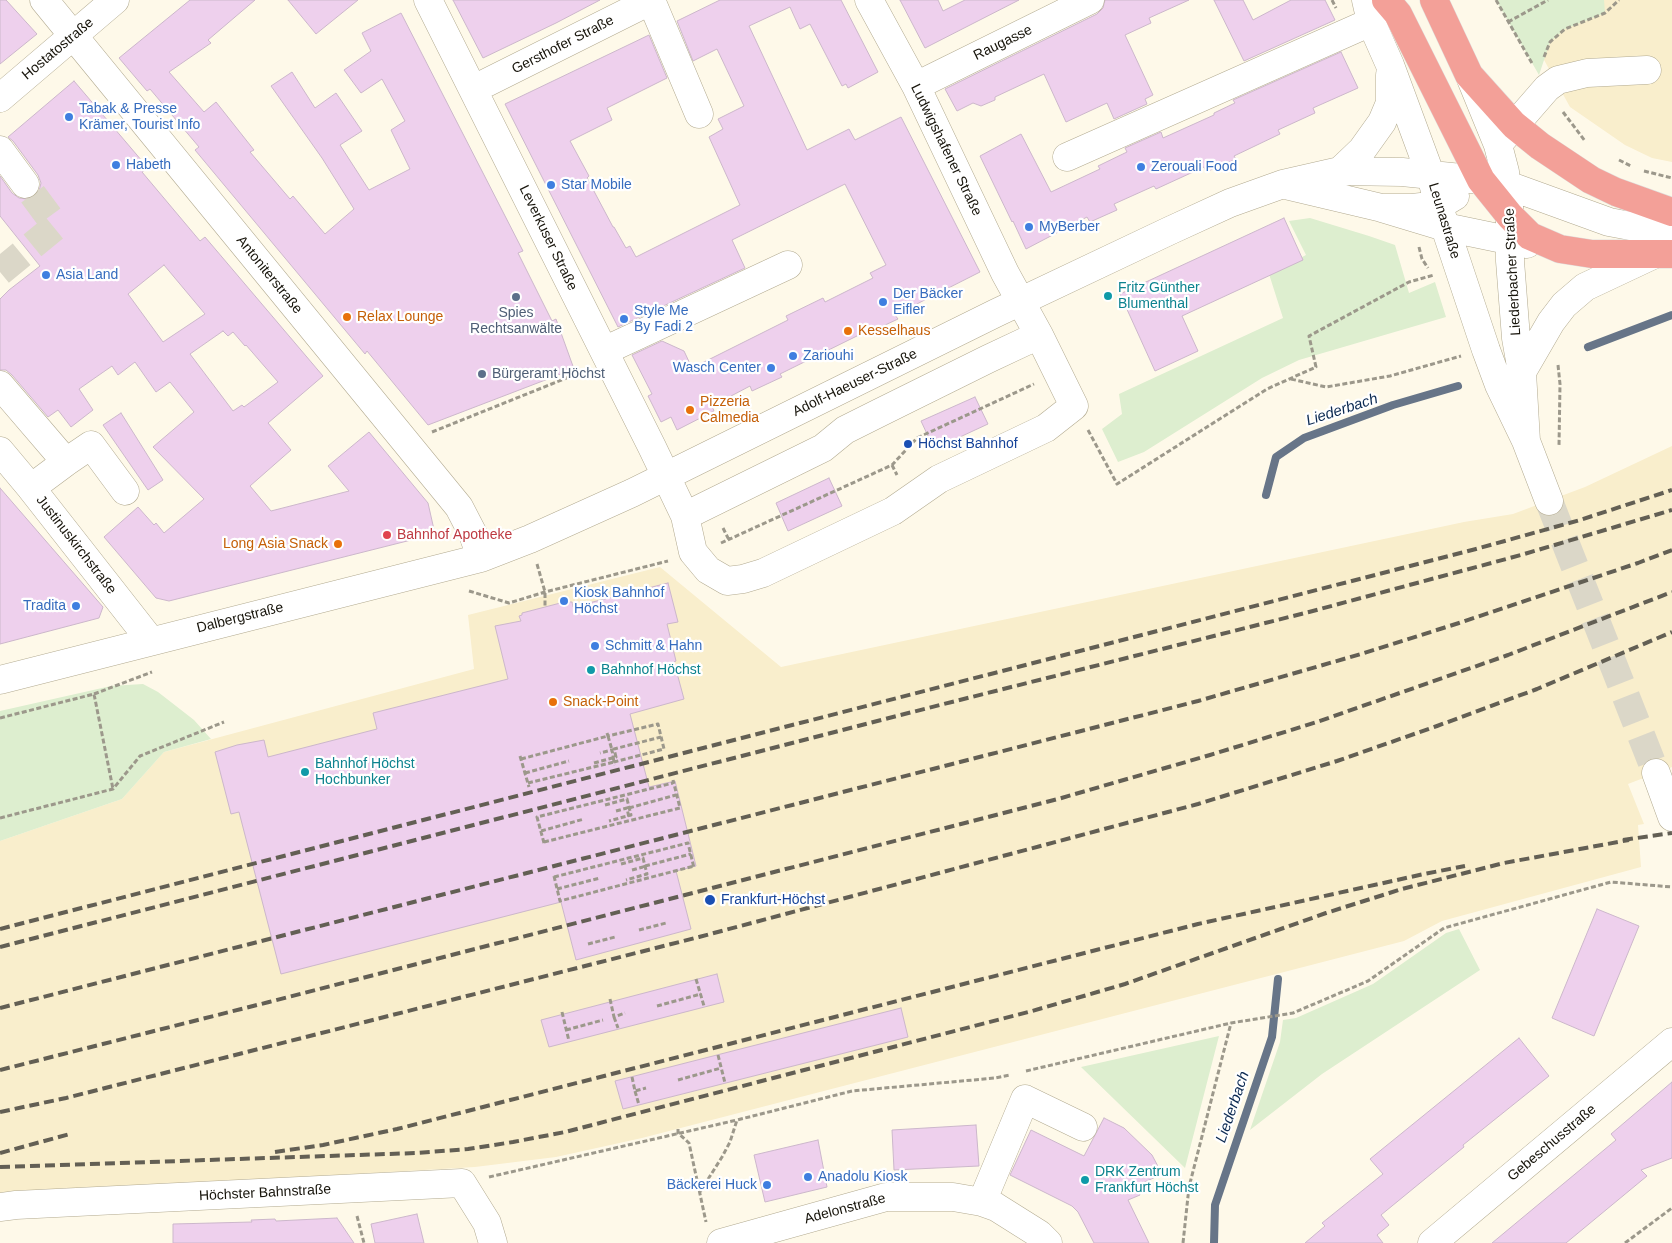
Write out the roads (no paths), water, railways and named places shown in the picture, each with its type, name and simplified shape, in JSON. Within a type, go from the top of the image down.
[{"type":"main road","points":[[1386,0],[1398,14],[1494,183],[1510,228],[1560,249],[1592,254],[1663,255]]},
{"type":"main road","points":[[1434,0],[1469,75],[1506,135],[1540,146],[1591,180],[1616,192],[1672,212]]},
{"type":"street","name":"Antoniterstraße","points":[[44,0],[460,507],[473,534],[481,558]]},
{"type":"street","name":"Hostatostraße","points":[[0,98],[116,0]]},
{"type":"street","name":"Leverkuser Straße","points":[[428,0],[629,400],[685,516],[693,552],[708,570],[727,581],[743,579],[763,573],[893,511],[939,479],[1046,428],[1074,406]]},
{"type":"street","name":"Gersthofer Straße","points":[[474,89],[652,0]]},
{"type":"street","points":[[652,0],[699,114]]},
{"type":"street","name":"Ludwigshafener Straße","points":[[868,0],[916,86],[1005,273],[1039,335],[1074,406]]},
{"type":"street","name":"Raugasse","points":[[916,86],[1090,0]]},
{"type":"street","points":[[1067,157],[1368,11]]},
{"type":"street","name":"Leunastraße","points":[[1368,11],[1390,65],[1430,176],[1442,216],[1446,274],[1486,350],[1499,385],[1526,441]]},
{"type":"street","points":[[1340,171],[1362,150],[1382,122],[1390,103],[1390,65]]},
{"type":"street","points":[[1442,216],[1494,183],[1506,135],[1547,88],[1558,80],[1587,73],[1647,70]]},
{"type":"street","points":[[0,150],[25,184]]},
{"type":"street","name":"Adolf-Haeuser-Straße","points":[[481,558],[530,539],[666,477],[1021,301],[1230,203],[1283,184],[1340,171],[1402,172],[1494,183],[1609,222],[1641,228],[1672,229]]},
{"type":"street","points":[[1283,184],[1382,208],[1510,228]]},
{"type":"street","name":"Liederbacher Straße","points":[[1510,228],[1516,338],[1522,372],[1526,441],[1549,501]]},
{"type":"street","points":[[1522,372],[1551,322],[1564,305],[1585,287],[1663,255]]},
{"type":"street","points":[[606,356],[788,265]]},
{"type":"street","points":[[685,516],[824,448],[846,430],[879,413],[988,358],[1039,335]]},
{"type":"street","points":[[0,385],[66,462]]},
{"type":"street","points":[[31,488],[91,445],[125,491]]},
{"type":"street","name":"Justinuskirchstraße","points":[[0,451],[151,641]]},
{"type":"street","name":"Dalbergstraße","points":[[0,680],[481,558]]},
{"type":"street","points":[[1656,773],[1670,805]]},
{"type":"street","name":"Gebeschusstraße","points":[[1432,1243],[1672,1042]]},
{"type":"street","points":[[982,1202],[1025,1099],[1083,1127]]},
{"type":"street","name":"Höchster Bahnstraße","points":[[8,1206],[462,1183],[487,1223],[493,1243]]},
{"type":"street","name":"Adelonstraße","points":[[714,1234],[886,1197],[953,1197],[982,1202],[996,1207],[1032,1238]]},
{"type":"waterway","name":"Liederbach","points":[[1588,347],[1672,315]]},
{"type":"waterway","name":"Liederbach","points":[[1266,495],[1276,457],[1304,438],[1393,405],[1458,386]]},
{"type":"waterway","name":"Liederbach","points":[[1214,1243],[1215,1205],[1272,1037],[1278,979]]},
{"type":"tunnel","points":[[0,272],[56,226],[25,184]]},
{"type":"tunnel","points":[[1549,501],[1656,773]]},
{"type":"railway","points":[[0,929],[1476,549],[1580,520],[1672,490]]},
{"type":"railway","points":[[0,947],[1309,612],[1521,555],[1672,510]]},
{"type":"railway","points":[[0,1008],[1198,701],[1361,654],[1459,623],[1672,550]]},
{"type":"railway","points":[[0,1070],[1058,799],[1317,722],[1508,655],[1672,592]]},
{"type":"railway","points":[[0,1112],[66,1098],[699,937],[1198,804],[1337,761],[1437,726],[1537,689],[1672,632]]},
{"type":"railway","points":[[1623,840],[1672,833]]},
{"type":"railway","points":[[0,1167],[417,1153],[468,1149],[565,1132],[1032,1011],[1125,984],[1326,913],[1402,889],[1504,863],[1629,840]]},
{"type":"railway","points":[[275,1152],[323,1145],[397,1129],[1198,924],[1465,866]]},
{"type":"railway","points":[[0,1153],[70,1134]]},
{"type":"place","name":"Tabak & Presse Krämer, Tourist Info","points":[[69,117]]},
{"type":"place","name":"Habeth","points":[[116,165]]},
{"type":"place","name":"Zerouali Food","points":[[1141,167]]},
{"type":"place","name":"Star Mobile","points":[[551,185]]},
{"type":"place","name":"MyBerber","points":[[1029,227]]},
{"type":"place","name":"Asia Land","points":[[46,275]]},
{"type":"place","name":"Fritz Günther Blumenthal","points":[[1108,296]]},
{"type":"place","name":"Spies Rechtsanwälte","points":[[516,297]]},
{"type":"place","name":"Der Bäcker Eifler","points":[[883,302]]},
{"type":"place","name":"Relax Lounge","points":[[347,317]]},
{"type":"place","name":"Style Me By Fadi 2","points":[[624,319]]},
{"type":"place","name":"Kesselhaus","points":[[848,331]]},
{"type":"place","name":"Zariouhi","points":[[793,356]]},
{"type":"place","name":"Wasch Center","points":[[771,368]]},
{"type":"place","name":"Bürgeramt Höchst","points":[[482,374]]},
{"type":"place","name":"Pizzeria Calmedia","points":[[690,410]]},
{"type":"place","name":"Höchst Bahnhof","points":[[908,444]]},
{"type":"place","name":"Bahnhof Apotheke","points":[[387,535]]},
{"type":"place","name":"Long Asia Snack","points":[[338,544]]},
{"type":"place","name":"Kiosk Bahnhof Höchst","points":[[564,601]]},
{"type":"place","name":"Tradita","points":[[76,606]]},
{"type":"place","name":"Schmitt & Hahn","points":[[595,646]]},
{"type":"place","name":"Bahnhof Höchst","points":[[591,670]]},
{"type":"place","name":"Snack-Point","points":[[553,702]]},
{"type":"place","name":"Bahnhof Höchst Hochbunker","points":[[305,772]]},
{"type":"place","name":"Frankfurt-Höchst","points":[[710,900]]},
{"type":"place","name":"Anadolu Kiosk","points":[[808,1177]]},
{"type":"place","name":"DRK Zentrum Frankfurt Höchst","points":[[1085,1180]]},
{"type":"place","name":"Bäckerei Huck","points":[[767,1185]]}]
